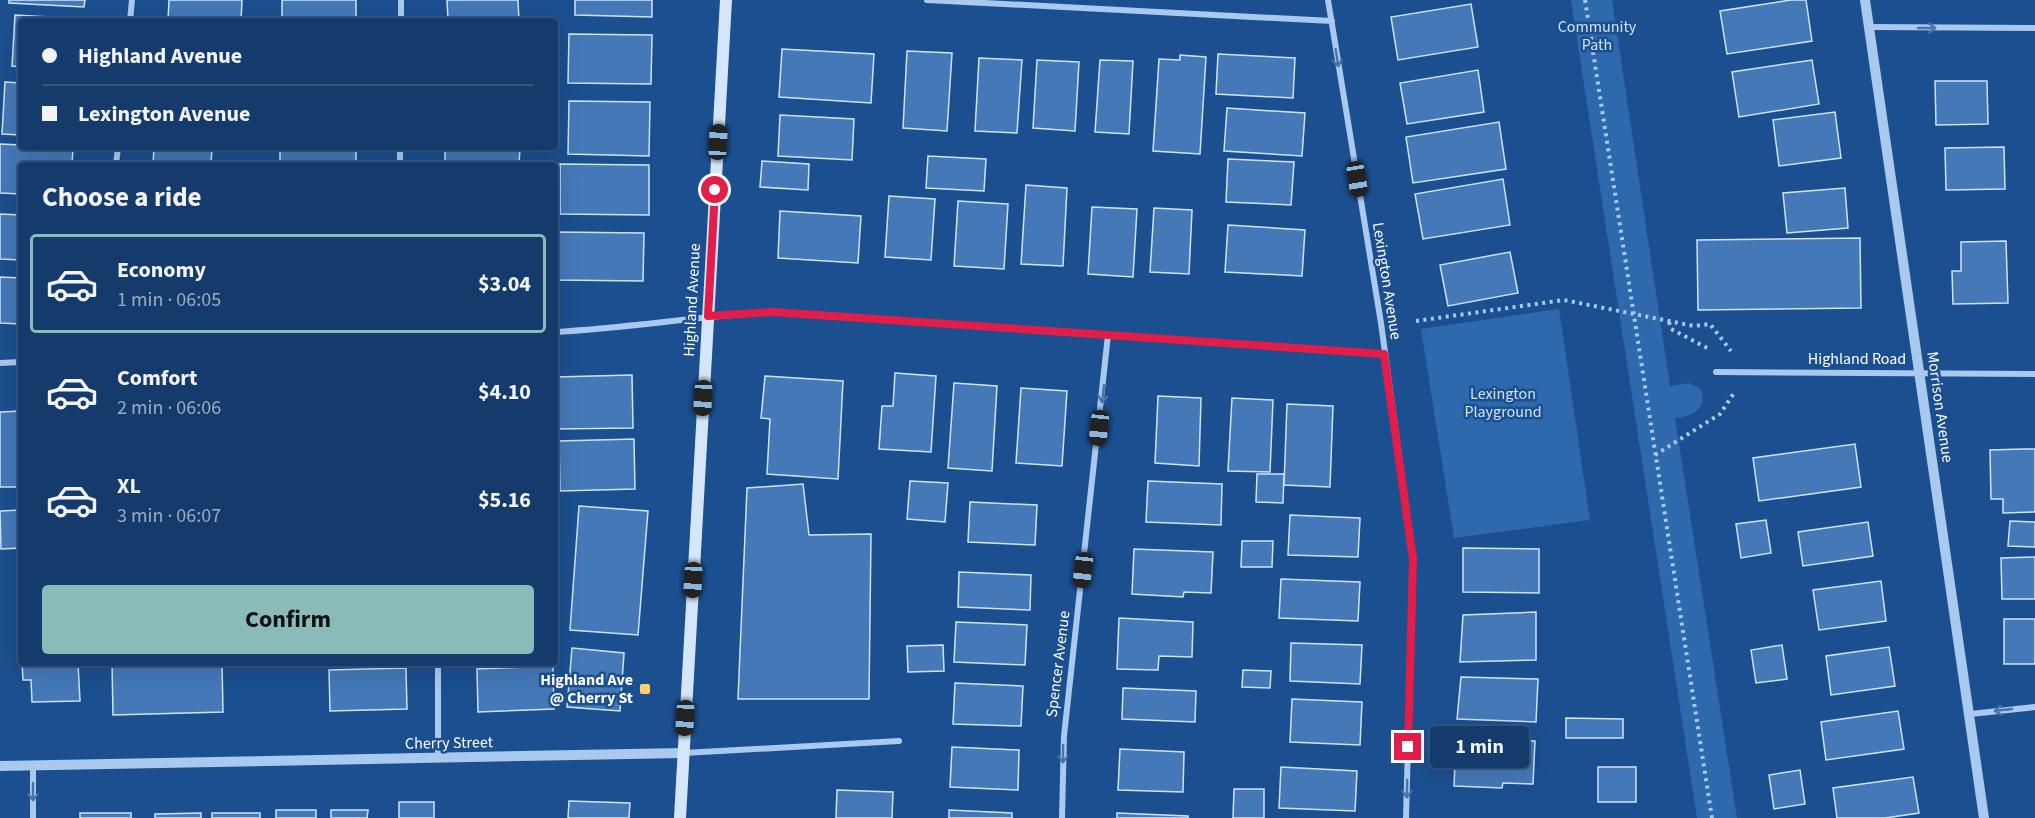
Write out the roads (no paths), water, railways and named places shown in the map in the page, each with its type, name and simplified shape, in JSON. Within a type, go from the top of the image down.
[{"type":"main road","name":"Highland Avenue","points":[[680,818],[726,0]]},
{"type":"street","points":[[130,18],[132,0]]},
{"type":"street","points":[[400,18],[401,0]]},
{"type":"street","points":[[927,0],[1332,21]]},
{"type":"street","name":"Lexington Avenue","points":[[1328,0],[1384,354],[1413,559],[1406,818]]},
{"type":"street","name":"Morrison Avenue","points":[[1865,0],[1971,714],[1984,818]]},
{"type":"street","points":[[1869,27],[2035,28]]},
{"type":"street","points":[[558,332],[604,329],[708,316],[773,312],[1384,354]]},
{"type":"street","name":"Spencer Avenue","points":[[1062,818],[1064,736],[1108,335]]},
{"type":"street","points":[[0,363],[18,362]]},
{"type":"street","name":"Highland Road","points":[[1716,372],[2035,374]]},
{"type":"street","points":[[438,666],[438,758]]},
{"type":"street","points":[[1971,714],[2035,707]]},
{"type":"street","name":"Cherry Street","points":[[0,766],[683,753],[899,741]]},
{"type":"street","points":[[33,765],[33,818]]},
{"type":"place","name":"Highland Ave @ Cherry St","points":[[645,689]]},
{"type":"park label","name":"Community Path","points":[[1597,36]]},
{"type":"park label","name":"Lexington Playground","points":[[1503,403]]}]
